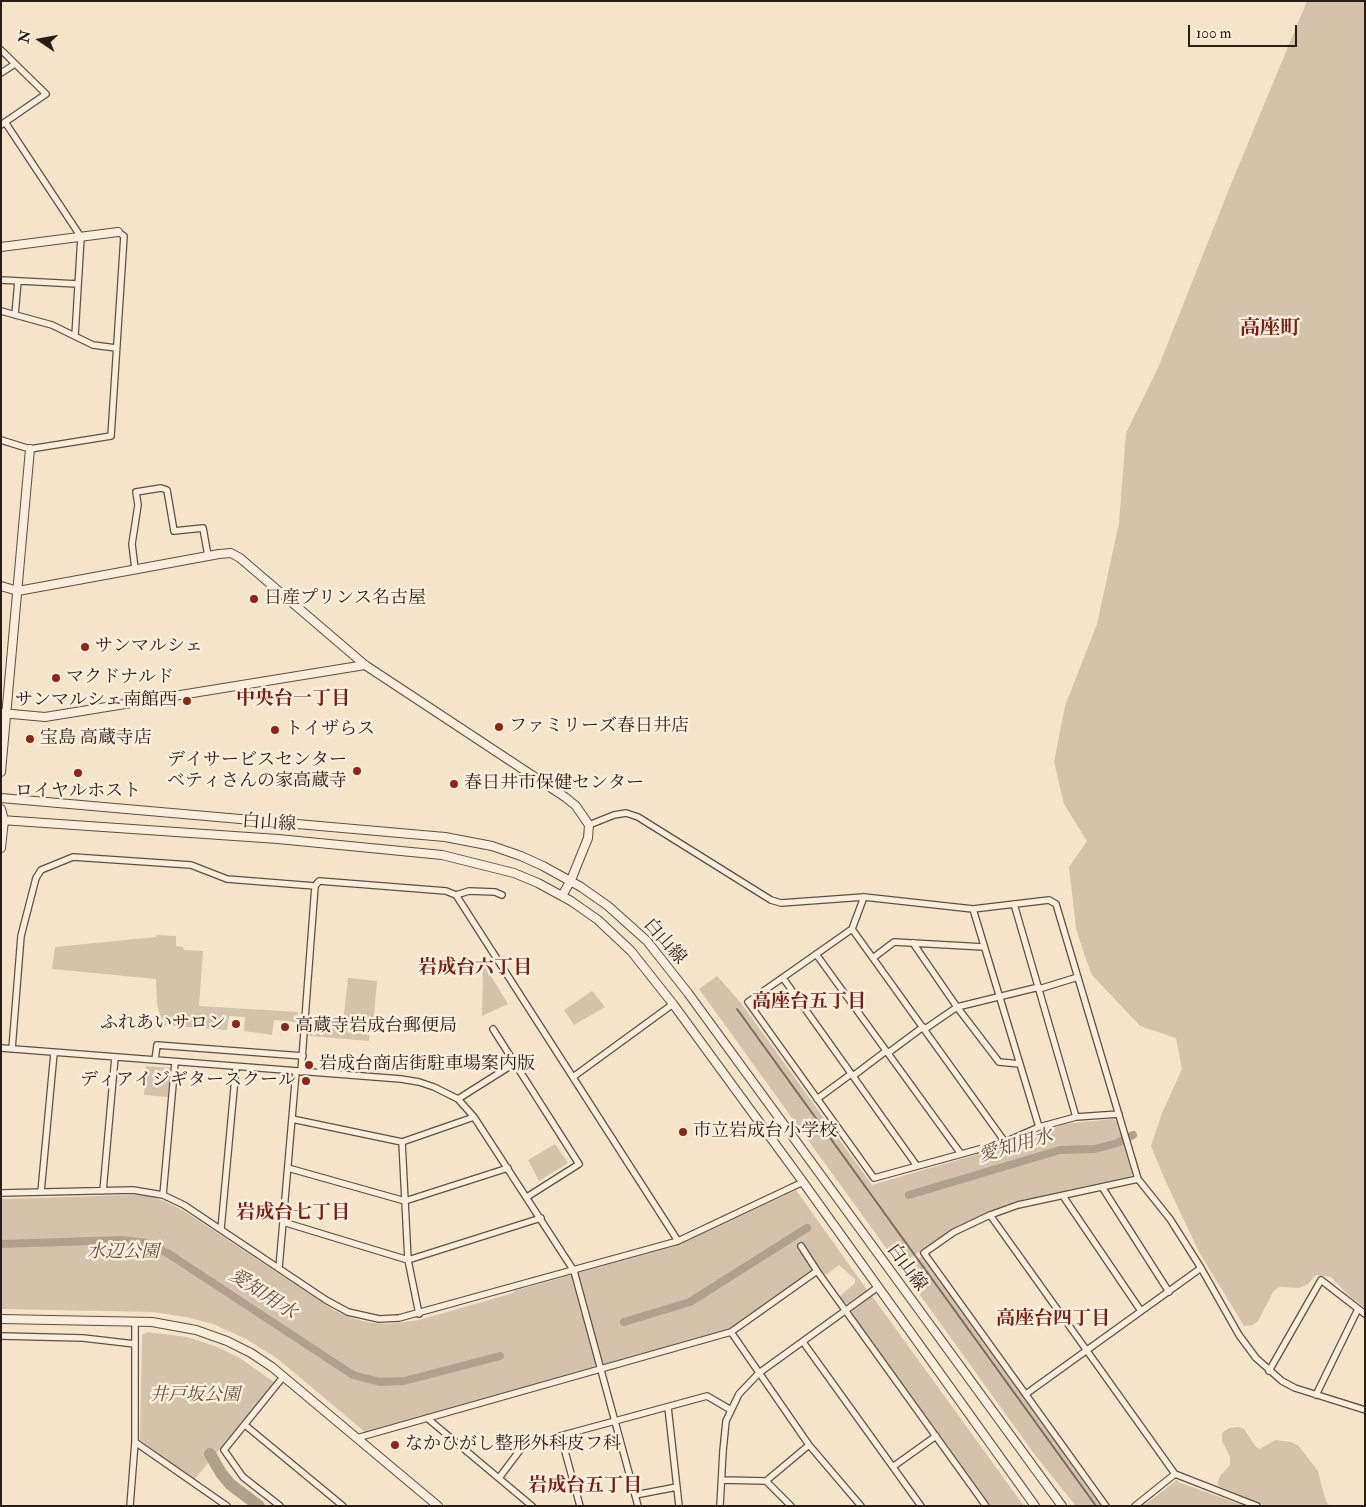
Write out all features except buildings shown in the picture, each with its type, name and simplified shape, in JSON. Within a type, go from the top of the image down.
[{"type":"street","points":[[1,50],[46,94],[3,124],[81,237],[75,336]]},
{"type":"street","points":[[1,73],[15,64]]},
{"type":"street","points":[[1,247],[118,232],[124,236],[111,436],[30,449],[1,440]]},
{"type":"street","points":[[1,280],[78,284]]},
{"type":"street","points":[[15,315],[18,281]]},
{"type":"street","points":[[1,311],[52,325],[93,345],[116,348]]},
{"type":"street","points":[[1,772],[4,714],[18,591],[30,449]]},
{"type":"street","points":[[135,569],[132,544],[138,505],[136,492],[160,488],[167,490],[174,531],[203,528],[208,556]]},
{"type":"street","points":[[1,586],[18,591],[231,553],[240,558],[365,664],[576,806],[590,825],[588,838],[571,880],[562,896]]},
{"type":"street","points":[[4,714],[46,718],[365,664]]},
{"type":"street","name":"白山線","points":[[1,798],[445,836],[492,846],[514,853],[571,880],[608,906],[647,941],[688,993],[1062,1506]]},
{"type":"street","points":[[1,809],[3,820],[1,848]]},
{"type":"street","points":[[590,825],[614,815],[626,813],[638,817],[770,900],[780,903],[864,897],[973,909],[1049,900],[1056,904],[1138,1180],[1170,1219],[1201,1268],[1239,1335],[1256,1358],[1269,1371],[1295,1388],[1365,1410]]},
{"type":"street","name":"白山線","points":[[3,820],[278,839],[442,855],[514,873],[562,896],[598,920],[631,951],[673,1004],[1035,1506]]},
{"type":"street","points":[[12,1049],[21,936],[36,878],[41,870],[73,857],[191,865],[227,879],[315,886]]},
{"type":"street","points":[[279,1268],[292,1119],[303,1056],[315,886],[319,881],[456,894],[469,891],[495,892],[502,895]]},
{"type":"street","points":[[456,894],[678,1242]]},
{"type":"street","points":[[864,897],[852,929],[748,1002],[874,1178],[1005,1142],[1038,1127],[1076,1117],[1119,1114]]},
{"type":"street","points":[[1014,904],[1076,1117]]},
{"type":"street","points":[[973,909],[1038,1127]]},
{"type":"street","points":[[852,929],[1005,1142]]},
{"type":"street","points":[[873,958],[894,942],[984,947]]},
{"type":"street","points":[[913,943],[957,1007],[999,1062],[1020,1064]]},
{"type":"street","points":[[816,954],[961,1154]]},
{"type":"street","points":[[783,978],[917,1166]]},
{"type":"street","points":[[817,1099],[957,1007],[1078,978]]},
{"type":"street","points":[[573,1077],[673,1004]]},
{"type":"street","points":[[493,1029],[579,1164],[527,1196]]},
{"type":"street","points":[[155,1060],[157,1045],[303,1056]]},
{"type":"street","points":[[1,1048],[419,1082],[434,1086],[458,1099],[474,1117],[574,1271],[638,1506]]},
{"type":"street","points":[[41,1192],[54,1052]]},
{"type":"street","points":[[103,1191],[115,1057]]},
{"type":"street","points":[[163,1194],[176,1062]]},
{"type":"street","points":[[458,1099],[515,1063]]},
{"type":"street","points":[[220,1229],[236,1067]]},
{"type":"street","points":[[292,1119],[402,1142],[474,1117]]},
{"type":"street","points":[[402,1142],[408,1260],[419,1314]]},
{"type":"street","points":[[288,1168],[406,1201],[508,1168]]},
{"type":"street","points":[[1106,1506],[924,1253],[954,1232],[990,1215],[1018,1205],[1138,1180]]},
{"type":"street","points":[[1,1193],[133,1190],[163,1194],[184,1205],[326,1300],[348,1312],[379,1319],[419,1314],[678,1242],[803,1182]]},
{"type":"street","points":[[1102,1187],[1169,1292]]},
{"type":"street","points":[[1063,1196],[1141,1311]]},
{"type":"street","points":[[990,1215],[1175,1474],[1257,1506]]},
{"type":"street","points":[[283,1222],[408,1260],[541,1218]]},
{"type":"street","points":[[801,1246],[986,1506]]},
{"type":"street","points":[[1026,1394],[1201,1268]]},
{"type":"street","points":[[357,1438],[731,1332],[817,1271]]},
{"type":"street","points":[[1269,1371],[1321,1280],[1365,1314]]},
{"type":"street","points":[[720,1506],[726,1421],[739,1394],[759,1373],[878,1287]]},
{"type":"street","points":[[1316,1396],[1358,1309]]},
{"type":"street","points":[[1,1319],[169,1324],[211,1334],[251,1353],[283,1377],[438,1506]]},
{"type":"street","points":[[130,1506],[135,1442],[135,1322]]},
{"type":"street","points":[[731,1332],[809,1445],[861,1506]]},
{"type":"street","points":[[1,1336],[84,1338],[135,1344]]},
{"type":"street","points":[[803,1342],[894,1466],[919,1505]]},
{"type":"street","points":[[280,1506],[243,1477],[224,1450],[283,1377]]},
{"type":"street","points":[[499,1478],[523,1446],[707,1396],[731,1410]]},
{"type":"street","points":[[668,1407],[678,1506]]},
{"type":"street","points":[[427,1418],[532,1506]]},
{"type":"street","points":[[245,1425],[343,1506]]},
{"type":"street","points":[[894,1466],[936,1436]]},
{"type":"street","points":[[561,1437],[580,1506]]},
{"type":"street","points":[[135,1442],[227,1506]]},
{"type":"street","points":[[722,1480],[766,1481],[809,1445]]},
{"type":"street","points":[[1135,1506],[1175,1474]]},
{"type":"street","points":[[766,1481],[791,1506]]},
{"type":"street","points":[[635,1495],[677,1487]]},
{"type":"green space","points":[[1307,1],[1365,1],[1365,1308],[1348,1295],[1331,1277],[1316,1275],[1308,1284],[1299,1288],[1279,1287],[1273,1292],[1258,1321],[1253,1325],[1244,1326],[1199,1252],[1151,1146],[1162,1113],[1182,1069],[1176,1038],[1140,1026],[1092,975],[1084,954],[1076,928],[1069,867],[1087,841],[1064,804],[1054,762],[1065,706],[1097,624],[1119,523],[1126,433],[1158,368],[1229,189]]},
{"type":"green space","points":[[157,935],[176,936],[176,946],[183,947],[184,950],[203,951],[199,1006],[298,1012],[297,1022],[274,1020],[272,1035],[244,1031],[245,1017],[229,1016],[227,1030],[163,1025],[157,1004],[156,979],[52,969],[55,947],[156,937]]},
{"type":"green space","points":[[483,963],[508,1004],[482,1016]]},
{"type":"green space","points":[[717,976],[741,1003],[872,1185],[975,1155],[1065,1124],[1113,1119],[1117,1121],[1132,1174],[1131,1176],[1022,1200],[995,1209],[955,1227],[899,1266],[699,989]]},
{"type":"green space","points":[[348,978],[377,981],[373,1026],[343,1023]]},
{"type":"green space","points":[[592,991],[605,1007],[574,1025],[564,1010]]},
{"type":"green space","points":[[309,1022],[370,1027],[369,1041],[309,1036]]},
{"type":"green space","points":[[146,1066],[171,1068],[168,1097],[144,1095]]},
{"type":"green space","points":[[555,1144],[568,1163],[539,1181],[528,1160]]},
{"type":"green space","name":"水辺公園","points":[[796,1190],[867,1290],[847,1304],[844,1303],[840,1296],[855,1283],[855,1279],[839,1265],[826,1275],[824,1274],[805,1249],[801,1252],[812,1270],[728,1330],[366,1433],[278,1359],[246,1339],[213,1324],[186,1317],[153,1312],[1,1309],[1,1199],[131,1195],[148,1196],[164,1201],[184,1211],[335,1311],[355,1319],[388,1324],[419,1320],[681,1244]]},
{"type":"green space","points":[[922,1256],[1103,1506],[1076,1506],[1035,1455],[902,1270]]},
{"type":"green space","points":[[872,1296],[1024,1506],[991,1506],[852,1314],[852,1311]]},
{"type":"green space","name":"井戸坂公園","points":[[147,1332],[187,1337],[215,1346],[240,1358],[275,1383],[194,1480],[140,1440],[142,1335]]},
{"type":"green space","points":[[1239,1427],[1244,1429],[1256,1447],[1260,1449],[1275,1440],[1298,1445],[1318,1471],[1327,1503],[1330,1506],[1266,1506],[1218,1486],[1220,1476],[1230,1465],[1230,1457],[1222,1441],[1222,1433],[1229,1428]]},
{"type":"green space","points":[[1177,1480],[1178,1482],[1245,1506],[1143,1506]]},
{"type":"waterway","points":[[737,1009],[1096,1506]]},
{"type":"waterway","name":"愛知用水","points":[[909,1195],[1060,1150],[1095,1149],[1117,1143],[1133,1135]]},
{"type":"waterway","name":"愛知用水","points":[[624,1322],[690,1302],[807,1228]]},
{"type":"waterway","name":"愛知用水","points":[[1,1244],[122,1240],[146,1243],[169,1254],[353,1375],[380,1382],[404,1381],[500,1356]]},
{"type":"waterway","points":[[210,1454],[230,1484],[259,1506]]},
{"type":"place","name":"日産プリンス名古屋","points":[[254,599]]},
{"type":"place","name":"サンマルシェ","points":[[85,647]]},
{"type":"place","name":"マクドナルド","points":[[56,678]]},
{"type":"place","name":"サンマルシェ南館西","points":[[187,701]]},
{"type":"place","name":"ファミリーズ春日井店","points":[[499,727]]},
{"type":"place","name":"トイザらス","points":[[275,730]]},
{"type":"place","name":"宝島 高蔵寺店","points":[[30,739]]},
{"type":"place","name":"デイサービスセンター ベティさんの家高蔵寺","points":[[357,771]]},
{"type":"place","name":"ロイヤルホスト","points":[[78,773]]},
{"type":"place","name":"春日井市保健センター","points":[[454,784]]},
{"type":"place","name":"ふれあいサロン","points":[[236,1024]]},
{"type":"place","name":"高蔵寺岩成台郵便局","points":[[285,1027]]},
{"type":"place","name":"岩成台商店街駐車場案内版","points":[[309,1065]]},
{"type":"place","name":"ディアイジギタースクール","points":[[306,1081]]},
{"type":"place","name":"市立岩成台小学校","points":[[683,1132]]},
{"type":"place","name":"なかひがし整形外科皮フ科","points":[[395,1445]]},
{"type":"district","name":"高座町","points":[[1270,330]]},
{"type":"district","name":"中央台一丁目","points":[[293,700]]},
{"type":"district","name":"岩成台六丁目","points":[[475,969]]},
{"type":"district","name":"高座台五丁目","points":[[809,1003]]},
{"type":"district","name":"岩成台七丁目","points":[[293,1214]]},
{"type":"district","name":"高座台四丁目","points":[[1053,1320]]},
{"type":"district","name":"岩成台五丁目","points":[[585,1487]]}]
